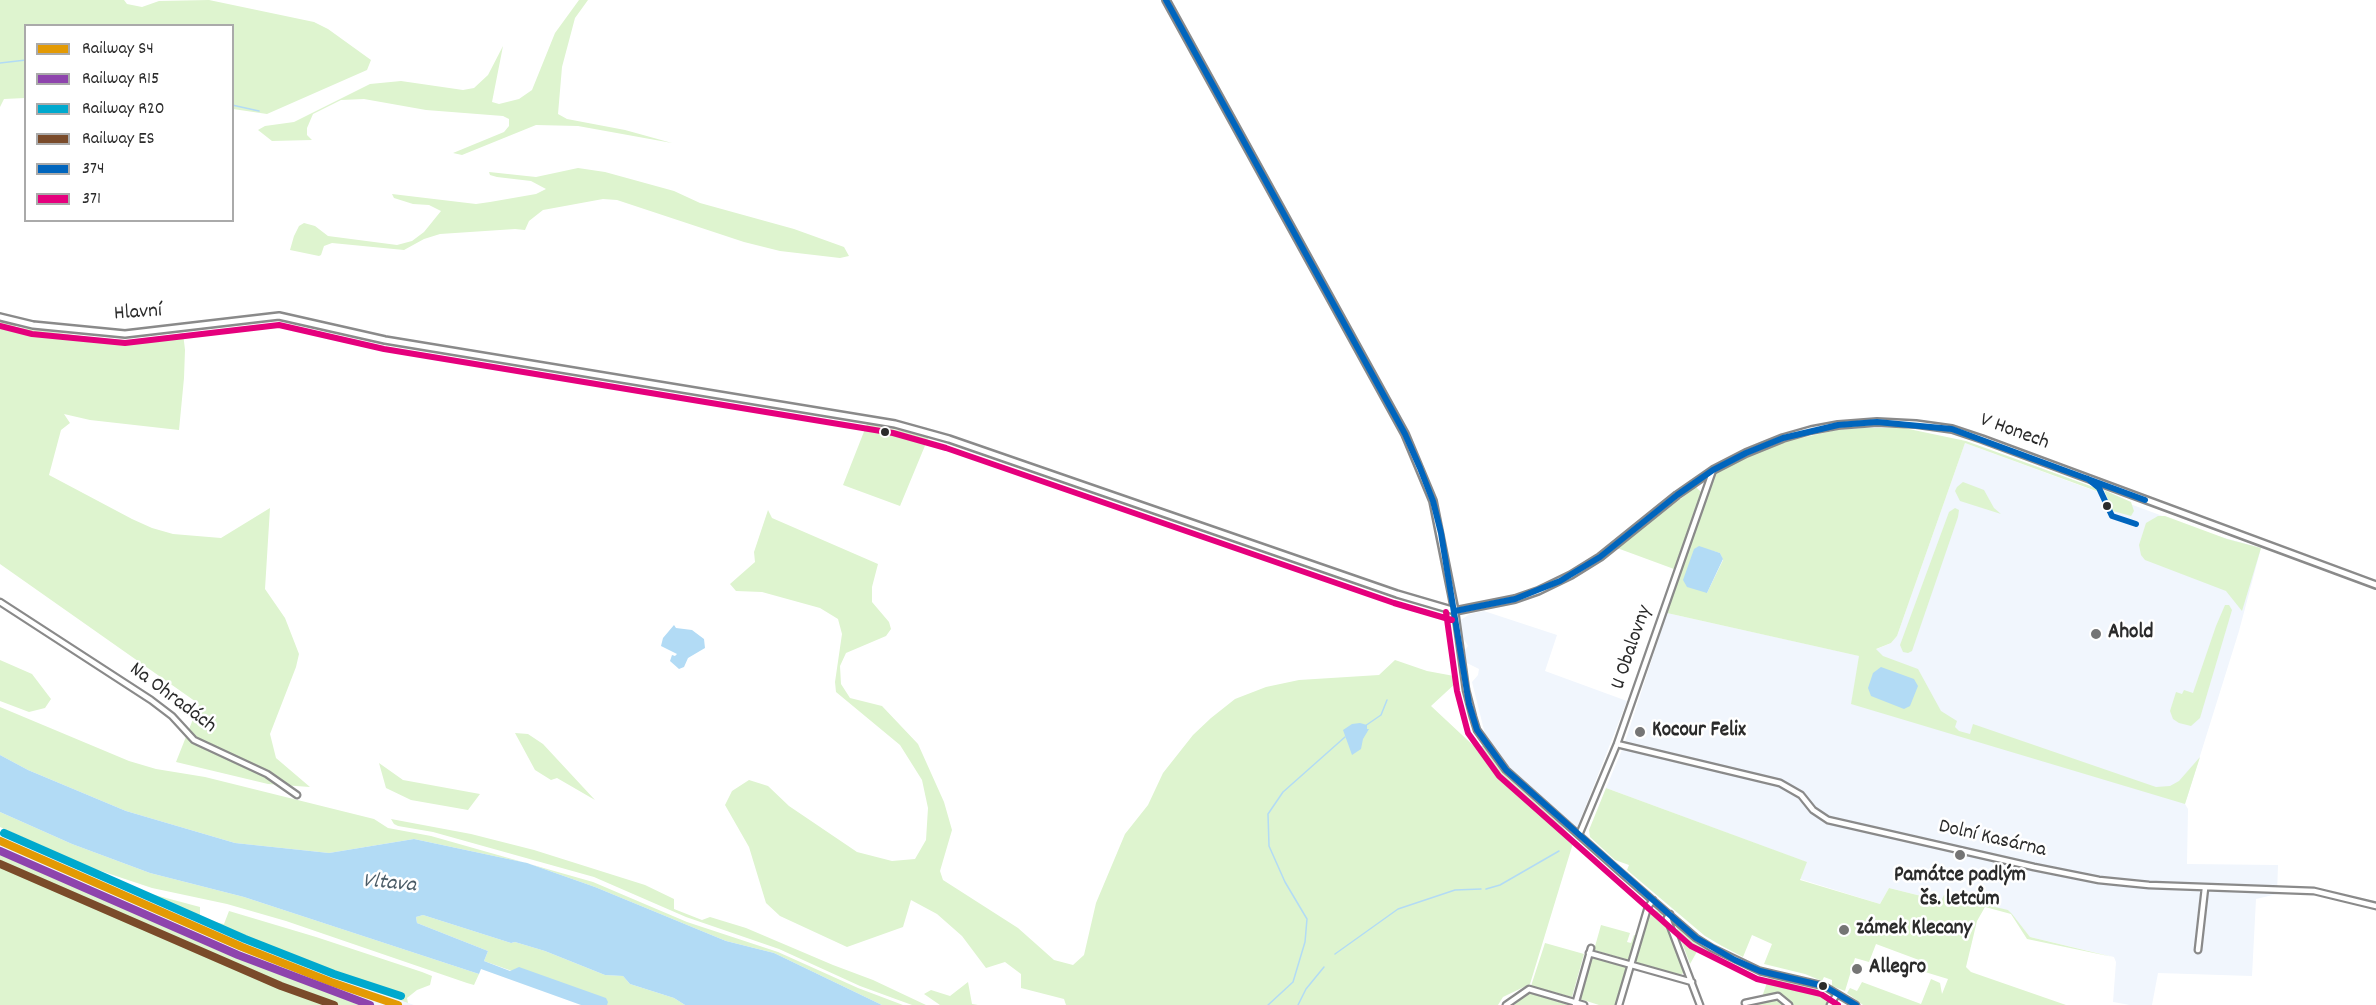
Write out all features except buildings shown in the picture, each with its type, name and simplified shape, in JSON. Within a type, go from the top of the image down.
[{"type":"street","points":[[1166,0],[1405,434],[1433,501],[1455,611],[1466,690],[1478,730],[1506,770],[1696,938],[1735,960],[1760,970],[1812,982],[1856,1005]]},
{"type":"street","name":"Hlavní","points":[[0,317],[33,325],[125,334],[279,316],[385,340],[913,428],[1397,594],[1455,611]]},
{"type":"street","name":"V Honech","points":[[1455,611],[1515,599],[1543,589],[1571,575],[1600,556],[1677,495],[1713,470],[1746,453],[1783,438],[1838,425],[1887,422],[1952,429],[2376,585]]},
{"type":"street","name":"U Obalovny","points":[[1579,835],[1617,744],[1713,470]]},
{"type":"street","name":"Na Ohradách","points":[[0,602],[151,700],[172,716],[194,740],[267,774],[297,795]]},
{"type":"street","name":"Dolní Kasárna","points":[[1617,744],[1780,783],[1801,795],[1820,816],[1828,819],[2099,880],[2205,888],[2314,891],[2376,906]]},
{"type":"street","points":[[2198,950],[2205,888]]},
{"type":"street","points":[[1619,1005],[1648,907],[1653,900]]},
{"type":"street","points":[[1670,914],[1667,918],[1700,1005]]},
{"type":"street","points":[[1575,1004],[1590,950],[1692,982]]},
{"type":"street","points":[[1506,1005],[1529,989],[1584,1005]]},
{"type":"street","points":[[1830,1005],[1837,994]]},
{"type":"street","points":[[1745,1003],[1778,996],[1789,1005]]},
{"type":"shaded area","points":[[1965,443],[2214,535],[2261,548],[2239,631],[2185,804],[2188,809],[2187,864],[2278,865],[2277,894],[2256,899],[2252,976],[2158,973],[2152,1005],[2113,1002],[2116,962],[2114,957],[2030,937],[2008,910],[1941,901],[1889,888],[1880,904],[1800,879],[1806,862],[1606,788],[1624,745],[1667,613],[1860,656],[1891,643],[1897,636]]},
{"type":"shaded area","points":[[1484,611],[1557,635],[1545,671],[1627,701],[1577,828],[1503,764],[1486,738],[1472,682],[1478,675],[1479,669],[1467,663],[1464,651],[1468,646],[1462,636],[1459,621],[1470,614]]},
{"type":"shaded area","points":[[0,835],[291,962],[414,1005],[375,1005],[287,974],[0,849]]},
{"type":"green space","points":[[0,0],[124,0],[127,4],[142,7],[159,1],[209,0],[314,22],[328,29],[371,60],[367,70],[267,114],[234,109],[234,24],[24,24],[24,98],[4,99],[0,107]]},
{"type":"green space","points":[[579,0],[588,0],[575,18],[562,67],[558,114],[567,119],[625,130],[672,143],[578,126],[536,125],[462,155],[453,153],[504,132],[509,126],[509,119],[503,116],[426,110],[364,99],[341,100],[313,114],[307,128],[307,135],[312,140],[272,141],[258,130],[265,126],[294,122],[370,84],[401,81],[463,90],[474,88],[488,75],[503,46],[492,102],[499,104],[519,99],[532,90],[555,33]]},
{"type":"green space","points":[[578,168],[605,172],[674,191],[700,203],[794,229],[844,247],[849,256],[840,258],[780,251],[744,242],[617,200],[603,199],[543,210],[529,221],[525,230],[440,234],[424,239],[404,250],[332,243],[324,246],[319,256],[290,250],[299,226],[304,223],[315,226],[328,236],[397,245],[412,241],[424,232],[441,211],[429,205],[413,204],[394,198],[392,194],[476,204],[536,194],[546,189],[531,181],[497,177],[490,175],[489,172],[536,177]]},
{"type":"green space","points":[[0,312],[8,316],[16,327],[96,338],[142,341],[183,333],[184,378],[179,430],[90,420],[64,414],[70,423],[61,430],[49,475],[132,519],[173,534],[221,538],[270,508],[265,589],[285,618],[299,654],[270,734],[276,758],[310,787],[268,784],[176,762],[199,704],[0,564]]},
{"type":"green space","points":[[867,424],[929,436],[900,506],[843,485]]},
{"type":"green space","points":[[1904,428],[1966,441],[2096,488],[2099,492],[1965,443],[1897,636],[1891,643],[1876,649],[1883,656],[1918,669],[1941,711],[1957,721],[1955,727],[1959,731],[1970,734],[1973,724],[2156,787],[2170,786],[2179,781],[2200,757],[2185,804],[1851,704],[1859,656],[1667,613],[1716,472],[1779,443],[1837,430]],"holes":[[[1699,547],[1720,553],[1723,560],[1707,593]]]},
{"type":"green space","points":[[1963,482],[1984,490],[1994,508],[2001,514],[1960,501],[1955,491]]},
{"type":"green space","points":[[1696,487],[1701,492],[1674,569],[1617,548]]},
{"type":"green space","points":[[2104,490],[2131,502],[2134,511],[2131,516],[2113,511]]},
{"type":"green space","points":[[1955,508],[1959,510],[1958,517],[1912,651],[1903,652],[1900,645],[1949,512]]},
{"type":"green space","points":[[768,510],[772,518],[878,564],[872,587],[872,602],[889,622],[891,629],[886,636],[846,653],[840,666],[841,684],[850,698],[882,706],[918,744],[944,802],[952,830],[940,871],[943,880],[1018,928],[1054,960],[1073,965],[1084,955],[1096,903],[1125,834],[1148,805],[1163,773],[1193,735],[1211,718],[1235,699],[1266,687],[1299,680],[1379,675],[1395,660],[1427,671],[1454,676],[1457,682],[1431,706],[1476,748],[1485,745],[1507,777],[1562,826],[1574,840],[1530,984],[1503,997],[1498,1005],[1066,1005],[1064,999],[1021,988],[1021,974],[1005,962],[986,968],[962,936],[937,914],[911,900],[903,927],[847,947],[780,916],[766,903],[749,847],[725,805],[732,791],[749,780],[768,786],[789,806],[857,852],[892,861],[915,859],[926,840],[928,808],[922,780],[900,745],[836,692],[835,682],[842,634],[838,619],[820,608],[762,592],[736,591],[730,584],[755,562],[754,552]]},
{"type":"green space","points":[[2158,516],[2165,516],[2227,539],[2261,548],[2242,611],[2226,591],[2145,560],[2141,555],[2139,545],[2146,523]]},
{"type":"green space","points":[[2225,605],[2229,605],[2232,610],[2200,718],[2191,726],[2179,723],[2173,719],[2170,711],[2176,692],[2182,694],[2184,690],[2193,693]]},
{"type":"green space","points":[[0,660],[32,674],[51,699],[45,708],[29,712],[0,701]]},
{"type":"green space","points":[[0,707],[129,761],[156,769],[205,777],[374,819],[388,828],[431,836],[523,862],[414,839],[329,853],[235,843],[126,811],[28,770],[0,755]]},
{"type":"green space","points":[[515,733],[528,734],[543,744],[595,800],[557,778],[551,780],[535,770]]},
{"type":"green space","points":[[379,763],[403,780],[480,794],[468,810],[411,800],[386,788]]},
{"type":"green space","points":[[1606,788],[1807,862],[1800,880],[1880,904],[1889,888],[1941,901],[1944,895],[2008,910],[2030,937],[2113,957],[2027,939],[2011,914],[1985,907],[1977,921],[1966,967],[1971,972],[2066,1005],[1863,1005],[1847,993],[1850,988],[1857,991],[1862,982],[1921,1004],[1931,979],[1940,983],[1942,994],[1948,979],[1925,972],[1927,963],[1876,944],[1869,962],[1855,958],[1845,991],[1832,986],[1832,980],[1824,977],[1822,981],[1805,974],[1764,964],[1772,944],[1752,935],[1743,957],[1722,946],[1705,936],[1627,870],[1629,865],[1615,860],[1590,837],[1589,830]]},
{"type":"green space","points":[[0,812],[72,844],[150,873],[244,897],[479,974],[474,985],[286,921],[227,904],[152,888],[89,867],[0,827]]},
{"type":"green space","points":[[391,819],[471,834],[534,850],[645,885],[674,899],[674,909],[702,920],[710,917],[746,928],[873,980],[926,1005],[912,1005],[860,986],[779,949],[686,917],[594,877],[433,832],[398,826]]},
{"type":"green space","points":[[0,849],[287,974],[375,1005],[0,1005]]},
{"type":"green space","points":[[531,864],[593,882],[687,922],[778,952],[858,988],[903,1005],[882,1005],[774,953],[726,941],[595,887]]},
{"type":"green space","points":[[106,882],[200,907],[200,919],[224,924],[229,911],[316,937],[432,976],[430,985],[417,990],[407,998],[408,1003],[291,962]]},
{"type":"green space","points":[[1650,909],[1661,912],[1685,971],[1681,975],[1635,962]]},
{"type":"green space","points":[[423,915],[511,943],[515,942],[545,951],[605,975],[623,976],[630,984],[674,998],[685,1005],[607,1005],[484,961],[488,951],[417,923],[416,917]]},
{"type":"green space","points":[[1675,924],[1719,957],[1699,948],[1690,964]]},
{"type":"green space","points":[[1601,925],[1630,933],[1627,942],[1631,943],[1636,935],[1629,960],[1594,950]]},
{"type":"green space","points":[[1545,943],[1584,954],[1572,997],[1531,986]]},
{"type":"green space","points":[[1592,957],[1627,966],[1616,1005],[1599,1005],[1580,999]]},
{"type":"green space","points":[[1770,974],[1822,991],[1830,996],[1829,1002],[1827,1005],[1755,1005],[1762,997]]},
{"type":"green space","points":[[968,982],[972,1004],[978,1005],[940,1005],[924,994],[931,990],[950,996]]},
{"type":"green space","points":[[1529,993],[1569,1005],[1514,1005]]},
{"type":"water","points":[[1699,546],[1720,553],[1723,559],[1707,593],[1687,587],[1683,580],[1694,549]]},
{"type":"water","points":[[674,625],[676,628],[692,630],[704,639],[705,648],[688,658],[684,667],[679,669],[670,661],[672,655],[677,654],[661,646],[663,638]]},
{"type":"water","points":[[1881,667],[1914,679],[1918,686],[1910,706],[1904,709],[1871,696],[1868,688],[1873,673]]},
{"type":"water","points":[[1352,724],[1367,725],[1369,729],[1363,739],[1361,749],[1352,755],[1343,730]]},
{"type":"water","name":"Vltava","points":[[0,755],[28,770],[126,811],[235,843],[329,853],[414,839],[527,863],[595,887],[726,941],[774,953],[882,1005],[685,1005],[674,998],[630,984],[623,976],[605,975],[545,951],[515,942],[511,943],[423,915],[416,917],[417,923],[488,951],[484,961],[510,971],[519,967],[606,998],[608,1002],[607,1005],[581,1005],[481,969],[479,974],[244,897],[150,873],[72,844],[0,812]]},
{"type":"waterway","points":[[0,63],[24,60]]},
{"type":"waterway","points":[[234,105],[259,111]]},
{"type":"waterway","points":[[1365,726],[1381,715],[1387,700]]},
{"type":"waterway","points":[[1268,1005],[1293,982],[1305,942],[1307,919],[1285,882],[1269,846],[1268,814],[1283,792],[1345,737]]},
{"type":"waterway","points":[[1486,889],[1500,885],[1559,851]]},
{"type":"waterway","points":[[1335,954],[1398,909],[1455,890],[1481,889]]},
{"type":"waterway","points":[[1298,1005],[1306,989],[1324,967]]},
{"type":"rail line","name":"R20","points":[[4,833],[245,939],[334,974],[401,996]]},
{"type":"rail line","name":"S4","points":[[0,841],[242,947],[398,1005]]},
{"type":"rail line","name":"R15","points":[[0,851],[238,955],[370,1005]]},
{"type":"rail line","name":"ES","points":[[0,864],[281,986],[334,1005]]},
{"type":"transit line","name":"374","points":[[1166,0],[1405,434],[1420,468],[1433,501],[1441,533],[1469,704],[1477,730],[1506,770],[1696,938],[1760,971],[1824,986],[1856,1005]]},
{"type":"transit line","name":"371","points":[[0,326],[32,334],[125,343],[279,325],[384,349],[893,433],[946,448],[1394,603],[1452,620]]},
{"type":"transit line","name":"374","points":[[1455,611],[1515,599],[1560,581],[1600,557],[1677,495],[1713,470],[1783,438],[1838,425],[1877,422],[1952,429],[2145,500]]},
{"type":"transit line","name":"374","points":[[2088,479],[2099,488],[2112,516],[2136,524]]},
{"type":"transit line","name":"371","points":[[1446,612],[1457,691],[1468,733],[1499,776],[1691,946],[1757,979],[1821,994],[1838,1005]]},
{"type":"place","name":"Ahold","points":[[2096,634]]},
{"type":"place","name":"Kocour Felix","points":[[1640,732]]},
{"type":"place","name":"Památce padlým čs. letcům","points":[[1960,855]]},
{"type":"place","name":"zámek Klecany","points":[[1844,930]]},
{"type":"place","name":"Allegro","points":[[1857,969]]}]
